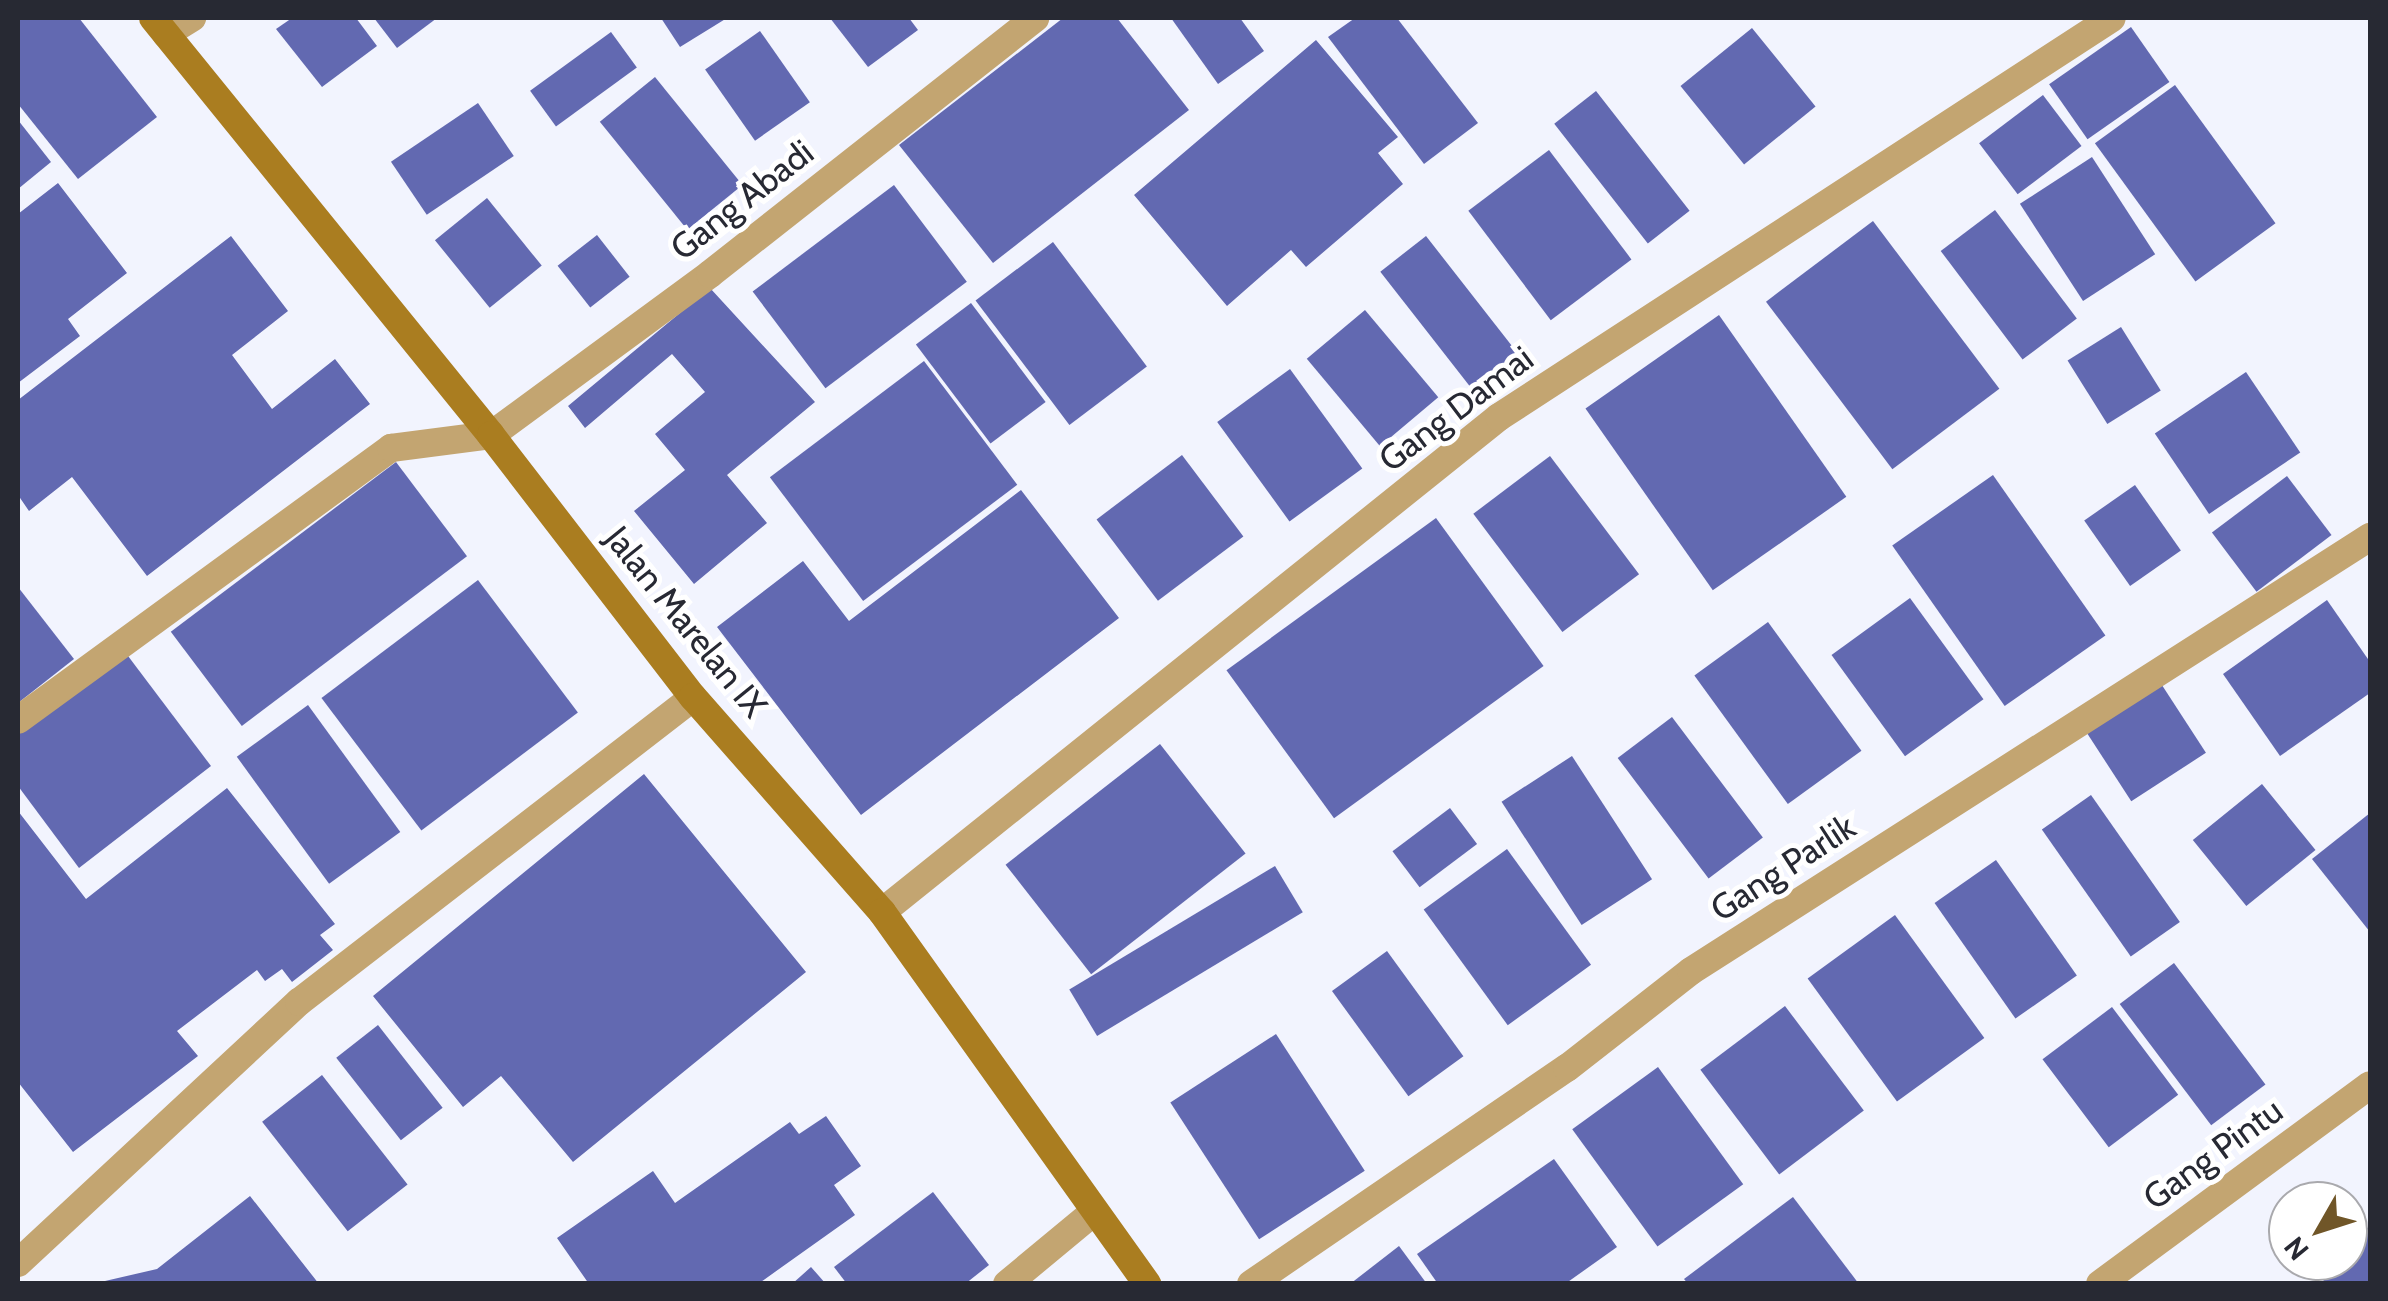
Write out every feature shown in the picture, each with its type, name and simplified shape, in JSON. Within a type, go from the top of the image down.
[{"type":"main road","name":"Jalan Marelan IX","points":[[160,26],[492,435],[693,697],[882,912],[1147,1284]]},
{"type":"street","points":[[160,26],[192,18]]},
{"type":"street","name":"Gang Abadi","points":[[492,435],[710,274],[1034,18]]},
{"type":"street","name":"Gang Damai","points":[[882,912],[1500,417],[2112,18]]},
{"type":"street","points":[[18,720],[391,448],[492,435]]},
{"type":"street","name":"Gang Parlik","points":[[1251,1284],[1568,1068],[1691,971],[2370,536]]},
{"type":"street","points":[[18,1263],[300,1002],[693,697]]},
{"type":"street","name":"Gang Pintu","points":[[2100,1284],[2370,1085]]},
{"type":"street","points":[[1008,1284],[1095,1211]]},
{"type":"building","points":[[18,18],[79,18],[157,117],[78,179],[18,104]]},
{"type":"building","points":[[292,18],[356,18],[377,46],[322,87],[276,29]]},
{"type":"building","points":[[374,18],[437,18],[397,48]]},
{"type":"building","points":[[661,18],[727,18],[680,47]]},
{"type":"building","points":[[830,18],[909,18],[918,30],[868,67]]},
{"type":"building","points":[[1063,18],[1117,18],[1189,110],[993,263],[899,145]]},
{"type":"building","points":[[1171,18],[1240,18],[1264,51],[1218,84]]},
{"type":"building","points":[[1355,18],[1397,18],[1478,123],[1424,164],[1328,37]]},
{"type":"building","points":[[2131,27],[2169,82],[2088,139],[2049,84]]},
{"type":"building","points":[[1752,28],[1816,106],[1744,164],[1681,86]]},
{"type":"building","points":[[760,31],[810,102],[755,141],[705,69]]},
{"type":"building","points":[[611,32],[637,68],[556,126],[530,91]]},
{"type":"building","points":[[1316,40],[1398,137],[1378,153],[1403,184],[1306,267],[1291,250],[1227,306],[1134,195]]},
{"type":"building","points":[[655,77],[742,185],[687,230],[600,122]]},
{"type":"building","points":[[2175,85],[2276,223],[2195,282],[2095,143]]},
{"type":"building","points":[[1596,91],[1690,211],[1648,243],[1554,124]]},
{"type":"building","points":[[2043,95],[2082,146],[2018,194],[1979,143]]},
{"type":"building","points":[[478,103],[514,156],[427,215],[391,162]]},
{"type":"building","points":[[18,120],[51,162],[18,189]]},
{"type":"building","points":[[1549,150],[1631,259],[1551,320],[1468,211]]},
{"type":"building","points":[[2092,157],[2155,254],[2083,301],[2020,204]]},
{"type":"building","points":[[58,183],[127,273],[68,319],[80,336],[18,383],[18,214]]},
{"type":"building","points":[[894,185],[967,282],[825,388],[753,292]]},
{"type":"building","points":[[487,198],[542,266],[490,308],[435,240]]},
{"type":"building","points":[[1995,210],[2077,319],[2023,360],[1941,251]]},
{"type":"building","points":[[1873,221],[1999,389],[1892,469],[1766,302]]},
{"type":"building","points":[[597,235],[630,277],[590,308],[558,266]]},
{"type":"building","points":[[231,236],[288,311],[232,355],[272,409],[335,359],[370,404],[147,576],[72,477],[29,511],[18,495],[18,400]]},
{"type":"building","points":[[1426,236],[1520,357],[1474,392],[1380,272]]},
{"type":"building","points":[[1053,242],[1147,367],[1069,425],[976,300]]},
{"type":"building","points":[[710,288],[815,402],[727,475],[767,523],[694,584],[634,511],[685,470],[655,434],[705,392],[672,354],[585,428],[568,406]]},
{"type":"building","points":[[971,303],[1046,402],[991,444],[916,345]]},
{"type":"building","points":[[1365,310],[1438,397],[1380,446],[1307,359]]},
{"type":"building","points":[[1719,315],[1846,497],[1713,590],[1585,408]]},
{"type":"building","points":[[2121,327],[2161,391],[2107,424],[2068,360]]},
{"type":"building","points":[[924,361],[1017,485],[863,601],[770,477]]},
{"type":"building","points":[[1290,369],[1362,469],[1289,521],[1217,422]]},
{"type":"building","points":[[2246,372],[2300,452],[2209,514],[2155,434]]},
{"type":"building","points":[[1182,455],[1243,536],[1158,601],[1097,519]]},
{"type":"building","points":[[1550,456],[1639,574],[1562,632],[1473,514]]},
{"type":"building","points":[[396,462],[467,556],[242,726],[171,632]]},
{"type":"building","points":[[1993,475],[2105,636],[2005,706],[1892,546]]},
{"type":"building","points":[[2287,476],[2332,535],[2256,592],[2212,533]]},
{"type":"building","points":[[2135,485],[2181,551],[2130,586],[2084,521]]},
{"type":"building","points":[[1021,490],[1119,618],[861,815],[717,627],[803,561],[849,621]]},
{"type":"building","points":[[1436,518],[1544,666],[1334,818],[1226,670]]},
{"type":"building","points":[[478,580],[578,713],[421,831],[321,698]]},
{"type":"building","points":[[18,587],[74,659],[18,703]]},
{"type":"building","points":[[1910,598],[1983,699],[1905,756],[1832,655]]},
{"type":"building","points":[[2327,600],[2370,662],[2370,693],[2280,756],[2223,674]]},
{"type":"building","points":[[1768,622],[1861,751],[1788,804],[1694,675]]},
{"type":"building","points":[[122,648],[211,766],[79,868],[18,786],[18,729]]},
{"type":"building","points":[[2158,679],[2206,753],[2131,801],[2083,727]]},
{"type":"building","points":[[308,705],[400,832],[329,884],[237,757]]},
{"type":"building","points":[[1672,717],[1763,838],[1709,879],[1618,758]]},
{"type":"building","points":[[1160,744],[1246,854],[1091,974],[1006,865]]},
{"type":"building","points":[[1572,756],[1652,879],[1582,925],[1502,802]]},
{"type":"building","points":[[644,774],[806,972],[573,1162],[501,1076],[463,1107],[373,996]]},
{"type":"building","points":[[2262,784],[2315,850],[2246,906],[2193,840]]},
{"type":"building","points":[[227,788],[335,924],[320,935],[333,950],[292,982],[282,969],[265,981],[257,970],[177,1031],[198,1056],[73,1152],[18,1082],[18,811],[86,899]]},
{"type":"building","points":[[2091,795],[2180,922],[2131,956],[2042,829]]},
{"type":"building","points":[[1450,808],[1477,844],[1420,887],[1392,851]]},
{"type":"building","points":[[2370,813],[2370,932],[2312,859]]},
{"type":"building","points":[[1507,849],[1591,965],[1508,1025],[1424,910]]},
{"type":"building","points":[[1996,860],[2077,976],[2015,1019],[1935,903]]},
{"type":"building","points":[[1275,866],[1303,912],[1097,1036],[1069,990]]},
{"type":"building","points":[[1895,915],[1984,1038],[1897,1101],[1808,978]]},
{"type":"building","points":[[1387,951],[1463,1056],[1408,1096],[1332,991]]},
{"type":"building","points":[[2174,963],[2265,1084],[2211,1125],[2120,1004]]},
{"type":"building","points":[[1785,1006],[1864,1111],[1779,1174],[1700,1070]]},
{"type":"building","points":[[2112,1007],[2178,1095],[2109,1147],[2043,1059]]},
{"type":"building","points":[[378,1025],[443,1108],[401,1140],[336,1058]]},
{"type":"building","points":[[1276,1034],[1365,1171],[1259,1239],[1170,1103]]},
{"type":"building","points":[[1658,1067],[1743,1184],[1657,1247],[1572,1129]]},
{"type":"building","points":[[322,1075],[408,1185],[348,1231],[262,1122]]},
{"type":"building","points":[[826,1116],[861,1166],[834,1185],[855,1215],[758,1284],[589,1284],[557,1238],[653,1171],[675,1203],[790,1122],[799,1134]]},
{"type":"building","points":[[1554,1159],[1617,1247],[1565,1284],[1438,1284],[1417,1254]]},
{"type":"building","points":[[933,1192],[989,1265],[965,1284],[847,1284],[834,1267]]},
{"type":"building","points":[[250,1196],[319,1284],[92,1284],[157,1269]]},
{"type":"building","points":[[1793,1197],[1859,1284],[1688,1284],[1684,1279]]},
{"type":"building","points":[[2368,1227],[2370,1284],[2326,1284],[2324,1281],[2368,1281]]},
{"type":"building","points":[[1399,1246],[1427,1284],[1350,1284]]},
{"type":"building","points":[[811,1267],[826,1284],[792,1284]]}]
